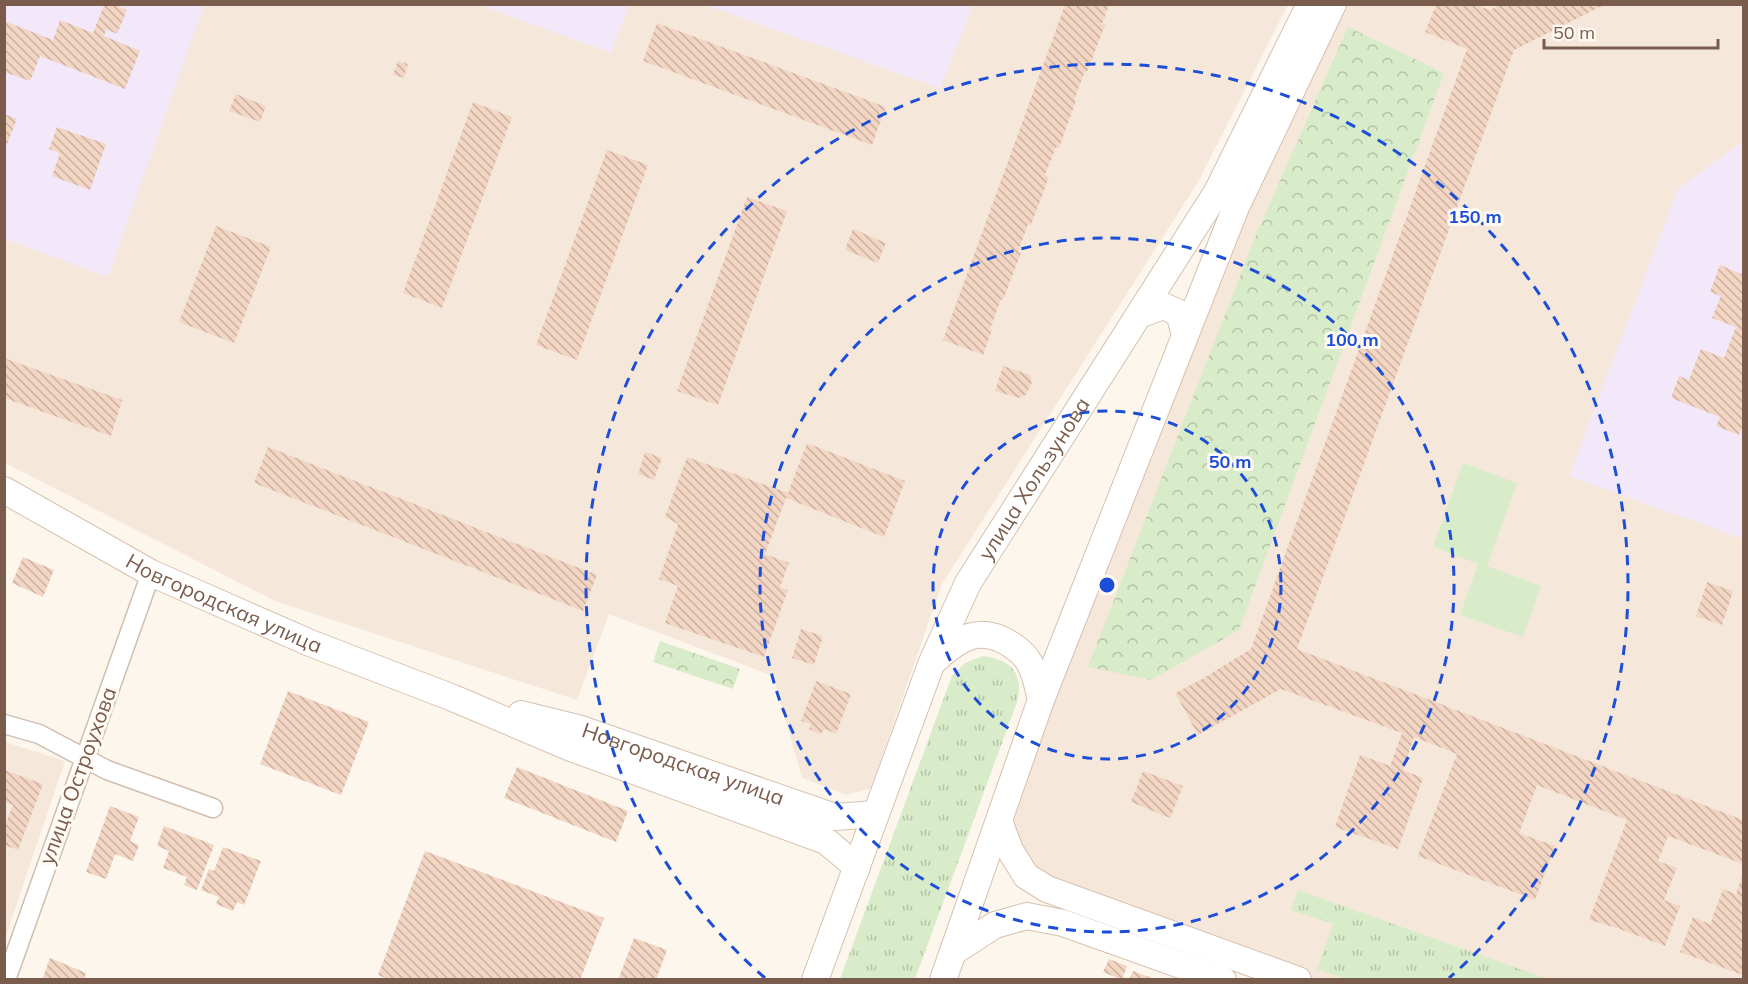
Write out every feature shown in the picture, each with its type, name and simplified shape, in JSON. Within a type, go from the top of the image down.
[{"type":"main road","name":"улица Хользунова","points":[[815,980],[932,662],[968,583],[1217,192],[1310,4]]},
{"type":"main road","points":[[943,980],[1041,700],[1236,207],[1333,4]]},
{"type":"main road","points":[[1139,315],[1163,306],[1171,309],[1179,313],[1185,335]]},
{"type":"main road","name":"Новгородская улица","points":[[4,490],[151,573],[310,643],[453,698],[571,748],[826,842],[857,867]]},
{"type":"main road","points":[[932,662],[953,644],[974,635],[988,635],[1003,640],[1017,648],[1029,662],[1041,700]]},
{"type":"main road","name":"Новгородская улица","points":[[453,698],[578,728],[835,817],[876,814]]},
{"type":"main road","points":[[999,821],[1010,850],[1026,876],[1047,890],[1298,980]]},
{"type":"main road","points":[[953,952],[994,926],[1028,916],[1064,923],[1223,980]]},
{"type":"street","name":"улица Остроухова","points":[[6,980],[151,573]]},
{"type":"street","points":[[4,724],[39,734],[107,770],[213,808]]},
{"type":"shaded area","points":[[629,4],[611,53],[480,5]]},
{"type":"shaded area","points":[[4,5],[1288,5],[1198,182],[942,584],[871,788],[847,795],[802,778],[773,676],[609,614],[577,700],[275,601],[5,463]]},
{"type":"shaded area","points":[[4,5],[204,5],[108,277],[5,239]]},
{"type":"shaded area","points":[[705,5],[973,5],[940,88]]},
{"type":"shaded area","points":[[1333,5],[1743,5],[1743,979],[1298,979],[1047,889],[999,821],[1041,700]]},
{"type":"shaded area","points":[[1743,141],[1743,539],[1569,476],[1678,189]]},
{"type":"shaded area","points":[[5,742],[65,761],[5,939]]},
{"type":"green space","points":[[1348,27],[1444,73],[1239,630],[1151,680],[1088,667],[1256,235]]},
{"type":"green space","points":[[1463,463],[1517,483],[1487,566],[1541,586],[1523,637],[1460,615],[1478,564],[1433,547]]},
{"type":"green space","points":[[660,641],[740,669],[733,689],[653,662]]},
{"type":"green space","points":[[983,656],[1001,661],[1013,670],[1019,683],[1017,702],[915,979],[840,979],[952,676],[965,663]]},
{"type":"green space","points":[[1298,890],[1548,979],[1346,979],[1317,969],[1333,924],[1291,910]]},
{"type":"building","points":[[1502,4],[1606,4],[1514,50],[1297,649],[1743,820],[1743,864],[1668,836],[1658,861],[1677,868],[1664,900],[1680,906],[1665,946],[1589,920],[1627,820],[1537,785],[1519,833],[1555,846],[1535,900],[1418,856],[1457,754],[1414,737],[1403,770],[1423,778],[1398,849],[1335,827],[1360,755],[1390,766],[1402,733],[1281,689],[1198,735],[1175,693],[1251,649],[1467,49],[1425,32],[1436,5],[1475,5],[1490,10]]},
{"type":"building","points":[[104,5],[115,5],[127,10],[117,34],[106,29],[104,36],[140,51],[125,89],[40,56],[30,81],[4,72],[4,21],[53,40],[60,20],[93,33]]},
{"type":"building","points":[[1065,5],[1109,5],[1102,24],[1105,25],[1074,100],[1076,101],[1059,148],[1056,147],[1045,175],[1049,177],[1031,225],[1028,224],[1018,252],[1021,253],[1003,300],[1001,299],[983,355],[943,340]]},
{"type":"building","points":[[657,23],[886,107],[872,145],[643,61]]},
{"type":"building","points":[[398,61],[408,64],[404,78],[393,75]]},
{"type":"building","points":[[236,94],[266,106],[260,122],[229,111]]},
{"type":"building","points":[[473,102],[512,117],[442,308],[403,293]]},
{"type":"building","points":[[4,114],[17,119],[5,149],[4,149]]},
{"type":"building","points":[[57,127],[106,144],[90,190],[52,176],[60,153],[49,149]]},
{"type":"building","points":[[607,150],[648,165],[577,360],[536,345]]},
{"type":"building","points":[[747,197],[787,211],[718,405],[677,391]]},
{"type":"building","points":[[216,226],[271,247],[234,343],[179,322]]},
{"type":"building","points":[[853,229],[886,243],[878,263],[845,250]]},
{"type":"building","points":[[1720,265],[1743,275],[1743,424],[1739,435],[1716,426],[1720,417],[1671,398],[1679,376],[1689,380],[1701,349],[1724,358],[1736,327],[1712,318],[1721,296],[1710,292]]},
{"type":"building","points":[[4,358],[122,400],[111,436],[4,398]]},
{"type":"building","points":[[1003,366],[1030,375],[1032,382],[1026,395],[1019,398],[995,391]]},
{"type":"building","points":[[807,443],[905,481],[884,537],[786,498],[765,554],[789,563],[780,587],[788,590],[764,657],[665,623],[678,586],[659,579],[678,524],[665,517],[687,457],[788,493]]},
{"type":"building","points":[[268,447],[597,575],[583,611],[254,483]]},
{"type":"building","points":[[645,452],[662,458],[654,480],[638,474]]},
{"type":"building","points":[[23,557],[54,570],[43,597],[12,583]]},
{"type":"building","points":[[1707,582],[1733,591],[1722,625],[1696,616]]},
{"type":"building","points":[[801,629],[823,636],[814,665],[792,658]]},
{"type":"building","points":[[816,681],[851,694],[836,734],[825,729],[820,734],[809,729],[811,724],[801,721]]},
{"type":"building","points":[[288,691],[369,722],[341,795],[260,764]]},
{"type":"building","points":[[517,767],[628,811],[616,842],[504,798]]},
{"type":"building","points":[[4,770],[43,784],[18,850],[4,845],[4,828],[13,805],[4,801]]},
{"type":"building","points":[[1143,771],[1183,786],[1170,818],[1131,802]]},
{"type":"building","points":[[110,806],[139,817],[130,841],[139,845],[133,861],[115,854],[106,879],[86,872]]},
{"type":"building","points":[[164,826],[214,845],[197,890],[184,885],[187,877],[163,868],[169,851],[157,846]]},
{"type":"building","points":[[223,847],[261,861],[244,905],[237,902],[233,911],[216,904],[219,897],[201,890],[209,869],[214,871]]},
{"type":"building","points":[[425,851],[604,918],[580,980],[390,980],[378,975]]},
{"type":"building","points":[[1743,874],[1743,975],[1680,952],[1693,917],[1710,924],[1723,889],[1736,894]]},
{"type":"building","points":[[634,938],[667,950],[656,980],[618,980]]},
{"type":"building","points":[[50,958],[86,973],[84,980],[42,980]]},
{"type":"building","points":[[1109,959],[1127,966],[1122,980],[1103,972]]},
{"type":"building","points":[[1133,971],[1154,979],[1154,980],[1129,980]]}]
